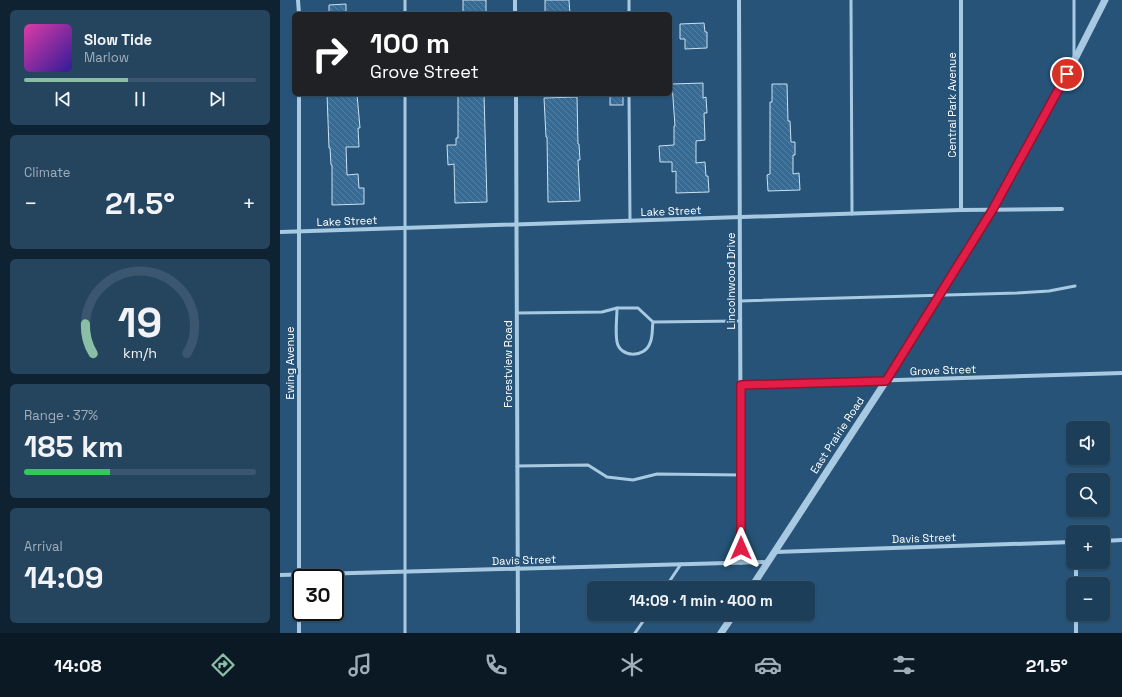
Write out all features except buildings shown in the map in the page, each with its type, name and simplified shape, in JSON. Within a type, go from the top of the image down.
[{"type":"street","points":[[298,0],[298,12]]},
{"type":"street","points":[[515,0],[515,12]]},
{"type":"street","name":"Lincolnwood Drive","points":[[739,0],[741,563]]},
{"type":"street","name":"Central Park Avenue","points":[[961,0],[961,210]]},
{"type":"street","name":"East Prairie Road","points":[[756,581],[886,381],[993,209],[1074,61],[1105,0]]},
{"type":"street","name":"Ewing Avenue","points":[[299,96],[299,569]]},
{"type":"street","name":"Forestview Road","points":[[516,96],[518,633]]},
{"type":"street","name":"Lake Street","points":[[280,232],[1062,208]]},
{"type":"street","name":"Grove Street","points":[[741,385],[1122,373]]},
{"type":"street","points":[[1110,541],[1122,540]]},
{"type":"street","name":"Davis Street","points":[[775,552],[1066,542]]},
{"type":"street","name":"Davis Street","points":[[344,574],[768,562]]},
{"type":"street","name":"Davis Street","points":[[280,575],[292,575]]},
{"type":"street","name":"Ewing Avenue","points":[[299,621],[299,633]]},
{"type":"street","points":[[721,633],[729,621]]},
{"type":"street","points":[[1076,621],[1076,633]]},
{"type":"lane","points":[[405,0],[405,12]]},
{"type":"lane","points":[[629,0],[629,12]]},
{"type":"lane","points":[[851,0],[852,214]]},
{"type":"lane","points":[[1074,0],[1074,61]]},
{"type":"lane","points":[[405,96],[405,633]]},
{"type":"lane","points":[[629,96],[630,221]]},
{"type":"lane","points":[[740,301],[1048,291],[1075,286]]},
{"type":"lane","points":[[617,308],[617,343],[622,352],[631,355],[638,354],[646,349],[650,343],[653,322]]},
{"type":"lane","points":[[517,313],[602,312],[617,308],[638,308],[653,322],[740,321]]},
{"type":"lane","points":[[517,466],[588,465],[607,477],[633,480],[657,474],[741,475]]},
{"type":"lane","points":[[670,581],[681,564]]},
{"type":"lane","points":[[635,633],[643,621]]},
{"type":"route","points":[[741,548],[741,385],[886,381],[993,209],[1067,74]]}]
